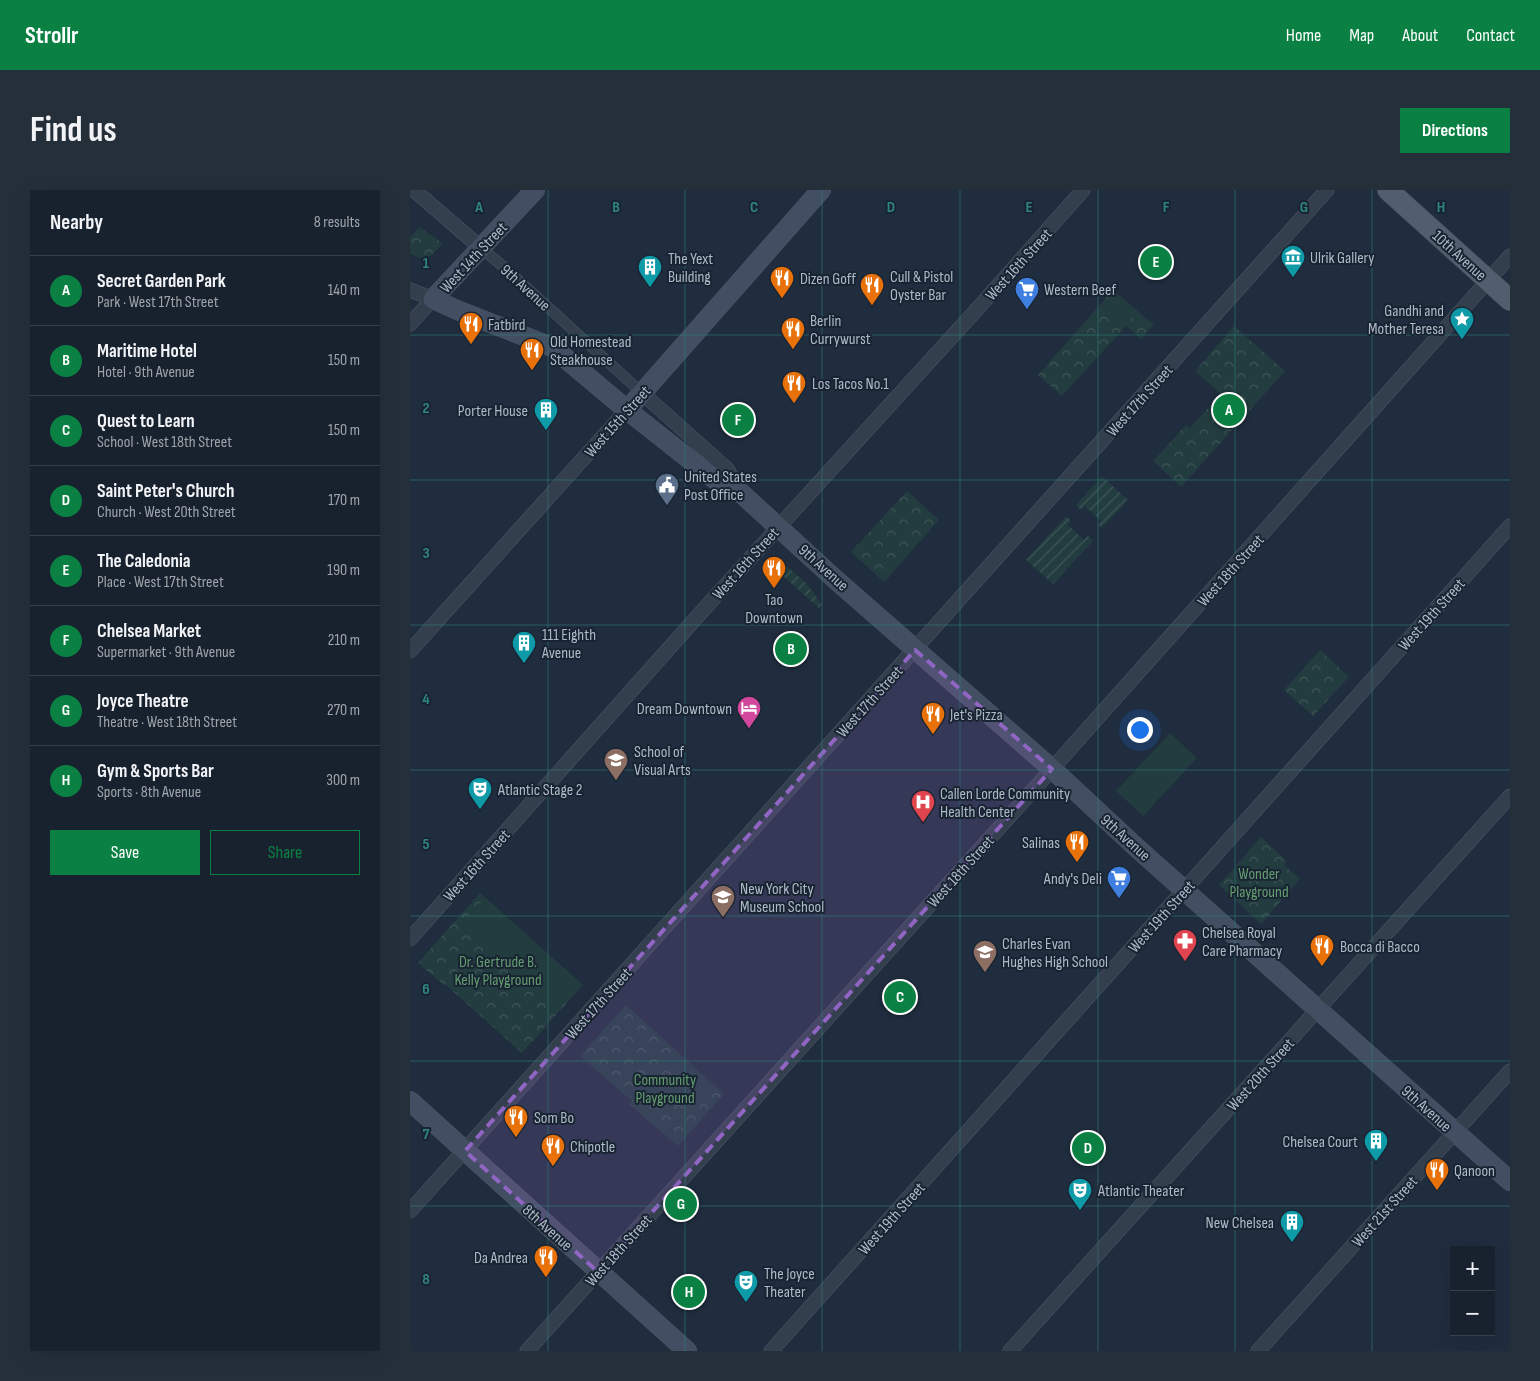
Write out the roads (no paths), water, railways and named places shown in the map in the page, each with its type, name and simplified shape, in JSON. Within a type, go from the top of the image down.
[{"type":"main road","name":"West 14th Street","points":[[433,299],[535,190]]},
{"type":"main road","name":"West 15th Street","points":[[627,410],[822,190]]},
{"type":"main road","name":"10th Avenue","points":[[1388,190],[1510,300]]},
{"type":"main road","name":"9th Avenue","points":[[433,299],[552,347],[627,410],[717,481],[742,493],[915,650],[1052,769],[1454,1133],[1510,1181]]},
{"type":"main road","name":"8th Avenue","points":[[410,1102],[687,1351]]},
{"type":"street","name":"9th Avenue","points":[[414,190],[504,266],[727,469],[742,493]]},
{"type":"street","name":"West 16th Street","points":[[410,939],[1083,190]]},
{"type":"street","name":"West 17th Street","points":[[410,1212],[1327,190]]},
{"type":"street","name":"West 18th Street","points":[[527,1351],[1052,769],[1510,256]]},
{"type":"street","points":[[410,290],[433,299]]},
{"type":"street","name":"West 14th Street","points":[[410,324],[433,299]]},
{"type":"street","name":"West 15th Street","points":[[410,651],[627,410]]},
{"type":"street","name":"West 19th Street","points":[[771,1351],[1510,526]]},
{"type":"street","name":"West 20th Street","points":[[1010,1351],[1510,796]]},
{"type":"street","name":"West 21st Street","points":[[1258,1351],[1510,1071]]},
{"type":"place","name":"The Caledonia","points":[[1156,262]]},
{"type":"place","name":"Ulrik Gallery","points":[[1293,278]]},
{"type":"place","name":"The Yext Building","points":[[650,288]]},
{"type":"place","name":"Dizen Goff","points":[[782,299]]},
{"type":"place","name":"Cull & Pistol Oyster Bar","points":[[872,306]]},
{"type":"place","name":"Western Beef","points":[[1027,310]]},
{"type":"place","name":"Gandhi and Mother Teresa","points":[[1462,340]]},
{"type":"place","name":"Fatbird","points":[[471,345]]},
{"type":"place","name":"Berlin Currywurst","points":[[793,350]]},
{"type":"place","name":"Old Homestead Steakhouse","points":[[532,371]]},
{"type":"place","name":"Los Tacos No.1","points":[[794,404]]},
{"type":"place","name":"Secret Garden Park","points":[[1229,410]]},
{"type":"place","name":"Chelsea Market","points":[[738,420]]},
{"type":"place","name":"Porter House","points":[[546,431]]},
{"type":"place","name":"United States Post Office","points":[[667,506]]},
{"type":"place","name":"Tao Downtown","points":[[774,589]]},
{"type":"place","name":"Maritime Hotel","points":[[791,649]]},
{"type":"place","name":"111 Eighth Avenue","points":[[524,664]]},
{"type":"place","name":"Dream Downtown","points":[[749,729]]},
{"type":"place","name":"Jet's Pizza","points":[[933,735]]},
{"type":"place","name":"School of Visual Arts","points":[[616,781]]},
{"type":"place","name":"Atlantic Stage 2","points":[[480,810]]},
{"type":"place","name":"Callen Lorde Community Health Center","points":[[923,823]]},
{"type":"place","name":"Salinas","points":[[1077,863]]},
{"type":"place","name":"Andy's Deli","points":[[1119,899]]},
{"type":"place","name":"New York City Museum School","points":[[723,918]]},
{"type":"place","name":"Chelsea Royal Care Pharmacy","points":[[1185,962]]},
{"type":"place","name":"Bocca di Bacco","points":[[1322,967]]},
{"type":"place","name":"Charles Evan Hughes High School","points":[[985,973]]},
{"type":"place","name":"Quest to Learn","points":[[900,997]]},
{"type":"place","name":"Som Bo","points":[[516,1138]]},
{"type":"place","name":"Saint Peter's Church","points":[[1088,1148]]},
{"type":"place","name":"Chelsea Court","points":[[1376,1162]]},
{"type":"place","name":"Chipotle","points":[[553,1167]]},
{"type":"place","name":"Qanoon","points":[[1437,1191]]},
{"type":"place","name":"Joyce Theatre","points":[[681,1204]]},
{"type":"place","name":"Atlantic Theater","points":[[1080,1211]]},
{"type":"place","name":"New Chelsea","points":[[1292,1243]]},
{"type":"place","name":"Da Andrea","points":[[546,1278]]},
{"type":"place","name":"Gym & Sports Bar","points":[[689,1292]]},
{"type":"place","name":"The Joyce Theater","points":[[746,1303]]},
{"type":"park label","name":"Wonder Playground","points":[[1259,882]]},
{"type":"park label","name":"Dr. Gertrude B. Kelly Playground","points":[[498,970]]},
{"type":"park label","name":"Community Playground","points":[[665,1088]]}]
